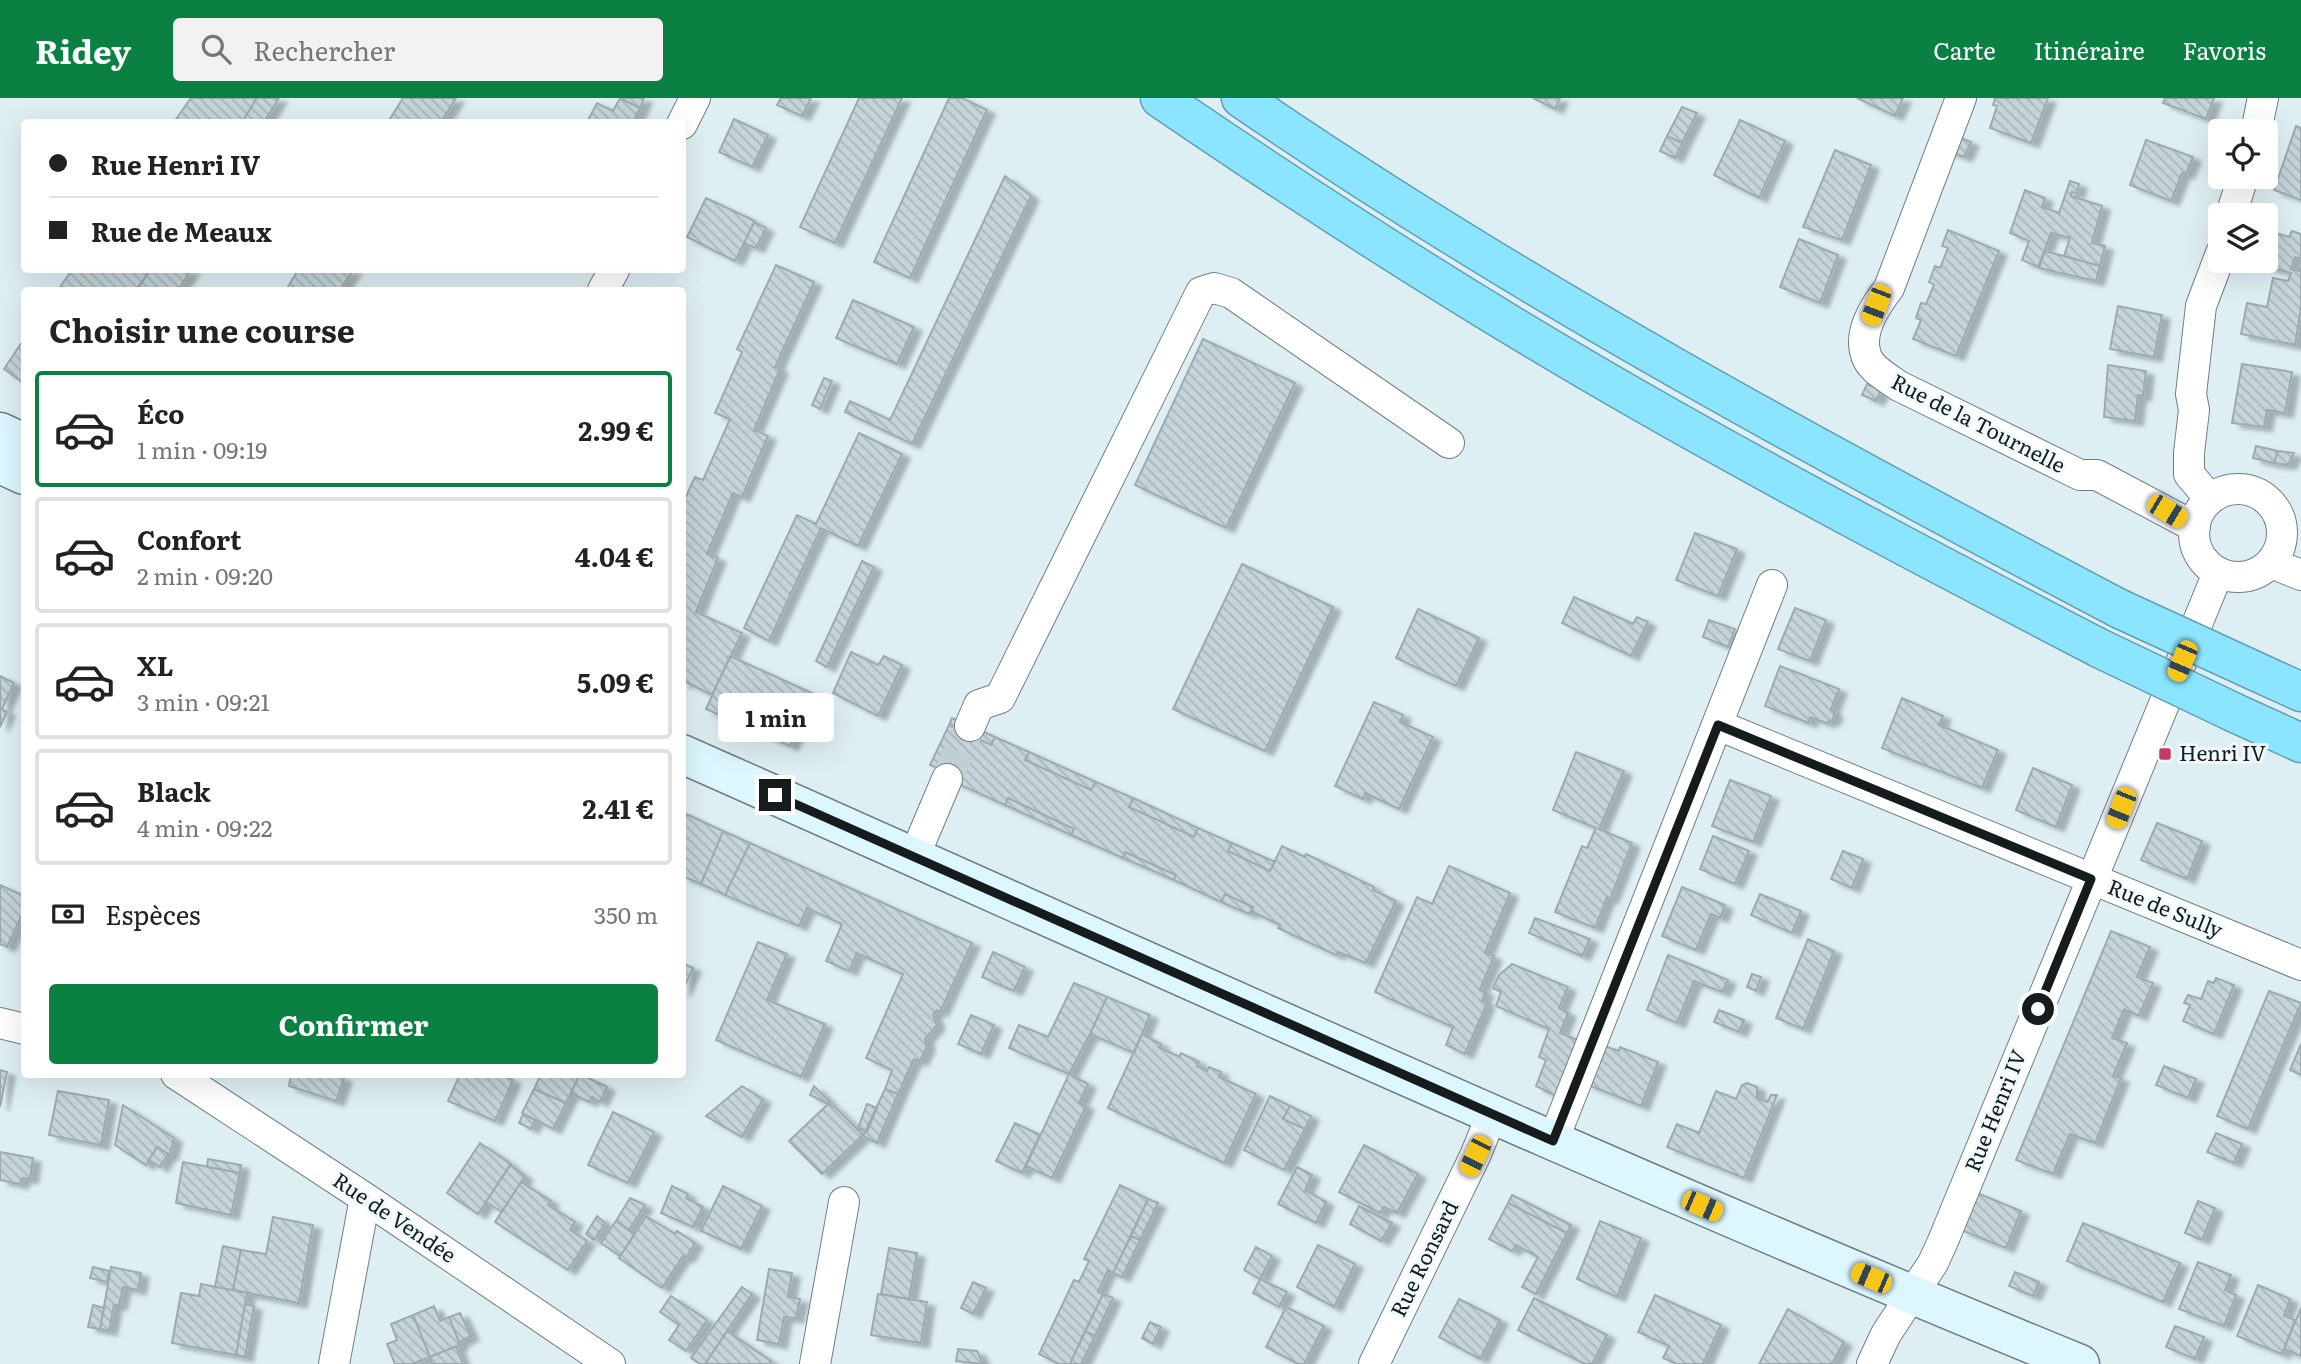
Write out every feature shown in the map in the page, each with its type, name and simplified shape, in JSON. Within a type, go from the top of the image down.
[{"type":"highway","points":[[1160,98],[1346,223],[1644,404],[1843,515],[2101,649],[2301,743]]},
{"type":"highway","points":[[1241,98],[1373,187],[1668,365],[1862,473],[2120,609],[2301,692]]},
{"type":"main road","points":[[0,432],[21,442]]},
{"type":"main road","points":[[0,464],[21,474]]},
{"type":"main road","points":[[686,756],[1492,1115],[2080,1364]]},
{"type":"street","points":[[684,119],[695,98]]},
{"type":"street","name":"Rue de la Tournelle","points":[[1961,98],[1889,288],[1876,305],[1864,335],[1866,356],[1880,374],[1899,386],[2080,475],[2097,475],[2195,527]]},
{"type":"street","points":[[2259,119],[2263,98]]},
{"type":"street","points":[[2210,499],[2189,474],[2194,410],[2191,394],[2201,306],[2213,273]]},
{"type":"street","points":[[970,726],[979,705],[1000,698],[1201,292],[1214,288],[1231,293],[1449,443]]},
{"type":"street","points":[[2271,563],[2281,545],[2292,542],[2271,502],[2256,492],[2241,488],[2231,489],[2210,499],[2200,510],[2195,527],[2196,543],[2208,567],[2218,573],[2234,577],[2254,574],[2271,563],[2301,559]]},
{"type":"street","points":[[2271,563],[2301,575]]},
{"type":"street","name":"Rue Henri IV","points":[[1872,1364],[1886,1334],[1933,1263],[1943,1241],[2218,573]]},
{"type":"street","points":[[1553,1141],[1772,585]]},
{"type":"street","name":"Rue de Sully","points":[[1718,725],[2301,965]]},
{"type":"street","points":[[914,857],[947,779]]},
{"type":"street","points":[[0,1023],[21,1028]]},
{"type":"street","name":"Rue de Vendée","points":[[182,1078],[610,1364]]},
{"type":"street","name":"Rue Ronsard","points":[[1374,1364],[1475,1156],[1492,1115]]},
{"type":"street","points":[[334,1364],[365,1198]]},
{"type":"street","points":[[815,1364],[844,1202]]},
{"type":"building","points":[[191,98],[257,98],[244,119],[176,119]]},
{"type":"building","points":[[257,98],[279,98],[266,119],[244,119]]},
{"type":"building","points":[[403,98],[456,98],[443,119],[390,119]]},
{"type":"building","points":[[619,98],[644,98],[640,108]]},
{"type":"building","points":[[620,98],[640,108],[634,119],[589,119],[597,103],[613,111]]},
{"type":"building","points":[[781,98],[811,98],[802,116],[777,105]]},
{"type":"building","points":[[859,98],[902,98],[835,243],[800,227]]},
{"type":"building","points":[[949,98],[962,98],[987,110],[910,278],[874,262]]},
{"type":"building","points":[[1533,98],[1560,98],[1555,109]]},
{"type":"building","points":[[1857,98],[1903,98],[1895,116]]},
{"type":"building","points":[[1995,98],[2048,98],[2031,143],[1990,128],[1997,106],[1993,105]]},
{"type":"building","points":[[2165,98],[2214,98],[2206,119],[2163,103]]},
{"type":"building","points":[[1682,107],[1697,113],[1682,143],[1667,136]]},
{"type":"building","points":[[734,119],[768,135],[752,167],[719,152]]},
{"type":"building","points":[[1740,120],[1785,141],[1759,198],[1714,175]]},
{"type":"building","points":[[2296,126],[2301,128],[2301,200],[2274,190],[2278,189],[2278,178]]},
{"type":"building","points":[[1951,134],[1971,142],[1964,157],[1945,150]]},
{"type":"building","points":[[1667,136],[1682,143],[1675,158],[1660,151]]},
{"type":"building","points":[[2146,140],[2193,157],[2186,174],[2182,173],[2171,201],[2130,185]]},
{"type":"building","points":[[1835,150],[1871,165],[1842,240],[1803,227]]},
{"type":"building","points":[[1005,176],[1031,196],[912,444],[845,412],[850,401],[890,420]]},
{"type":"building","points":[[2070,181],[2079,184],[2077,193],[2072,192],[2071,196],[2102,206],[2092,243],[2105,246],[2100,266],[2064,256],[2070,238],[2051,233],[2038,267],[2022,260],[2029,241],[2010,233],[2025,190],[2045,198],[2042,207],[2059,213]]},
{"type":"building","points":[[706,198],[755,221],[735,261],[687,237]]},
{"type":"building","points":[[754,222],[766,228],[756,248],[744,243]]},
{"type":"building","points":[[1948,230],[1999,251],[1956,356],[1913,339],[1921,320],[1916,318],[1921,303],[1926,304],[1934,285],[1929,282],[1935,266],[1940,268],[1948,248],[1942,246]]},
{"type":"building","points":[[2292,231],[2301,234],[2301,259],[2295,257],[2291,269],[2299,271],[2301,267],[2301,308],[2295,345],[2241,334],[2247,303],[2267,307],[2273,278],[2288,281],[2291,273],[2278,269],[2278,234],[2289,237]]},
{"type":"building","points":[[1799,239],[1838,255],[1820,303],[1780,287]]},
{"type":"building","points":[[2045,251],[2100,266],[2096,281],[2039,268]]},
{"type":"building","points":[[776,265],[814,282],[775,367],[780,369],[754,430],[768,436],[742,497],[733,493],[707,554],[718,558],[696,612],[742,633],[712,695],[686,682],[686,496],[695,477],[703,480],[730,419],[715,413],[742,352],[737,349]]},
{"type":"building","points":[[70,273],[148,273],[139,287],[60,287]]},
{"type":"building","points":[[148,273],[189,273],[180,287],[138,287]]},
{"type":"building","points":[[296,273],[351,273],[342,287],[288,287]]},
{"type":"building","points":[[853,300],[914,327],[897,364],[836,338]]},
{"type":"building","points":[[2118,306],[2162,315],[2154,357],[2110,349]]},
{"type":"building","points":[[1203,339],[1295,383],[1226,528],[1135,485]]},
{"type":"building","points":[[21,344],[21,381],[4,369]]},
{"type":"building","points":[[2242,364],[2292,372],[2285,413],[2267,410],[2264,427],[2232,423]]},
{"type":"building","points":[[2108,365],[2146,371],[2143,396],[2138,395],[2135,421],[2104,417]]},
{"type":"building","points":[[824,378],[832,381],[820,409],[812,405]]},
{"type":"building","points":[[1867,384],[1881,390],[1876,401],[1862,395]]},
{"type":"building","points":[[859,433],[902,454],[858,546],[821,528],[769,641],[744,628],[797,515],[816,524]]},
{"type":"building","points":[[2256,446],[2278,451],[2274,463],[2253,458]]},
{"type":"building","points":[[2278,451],[2294,453],[2288,465],[2274,463]]},
{"type":"building","points":[[1695,533],[1737,549],[1718,596],[1676,580]]},
{"type":"building","points":[[862,561],[874,567],[827,667],[816,661]]},
{"type":"building","points":[[1242,564],[1333,607],[1265,751],[1173,709]]},
{"type":"building","points":[[1574,597],[1633,624],[1637,617],[1648,622],[1631,656],[1562,623]]},
{"type":"building","points":[[1795,608],[1826,620],[1810,661],[1778,649]]},
{"type":"building","points":[[1418,609],[1479,638],[1456,686],[1396,658]]},
{"type":"building","points":[[1709,620],[1735,629],[1728,647],[1703,637]]},
{"type":"building","points":[[851,652],[878,665],[884,656],[902,665],[878,716],[833,693]]},
{"type":"building","points":[[730,656],[814,694],[790,746],[706,709]]},
{"type":"building","points":[[1780,666],[1839,689],[1831,709],[1835,714],[1832,720],[1826,723],[1810,717],[1809,723],[1765,706]]},
{"type":"building","points":[[0,676],[14,683],[2,709],[7,712],[0,727]]},
{"type":"building","points":[[1902,698],[1943,716],[1939,725],[1998,750],[1982,788],[1882,748]]},
{"type":"building","points":[[1374,702],[1403,715],[1400,722],[1433,737],[1399,809],[1365,793],[1363,799],[1335,786]]},
{"type":"building","points":[[952,718],[995,737],[991,745],[949,725]]},
{"type":"building","points":[[949,725],[991,745],[995,737],[1029,752],[1025,760],[1091,790],[1096,782],[1133,798],[1129,807],[1194,837],[1198,828],[1232,843],[1228,851],[1270,871],[1282,846],[1305,857],[1306,854],[1374,887],[1373,890],[1396,901],[1366,963],[1338,952],[1336,955],[1278,928],[1280,925],[1251,911],[1253,907],[1225,894],[1221,902],[1174,880],[1176,875],[1125,852],[1123,858],[1071,835],[1074,829],[1008,798],[1005,805],[954,782],[956,776],[930,765]]},
{"type":"building","points":[[1029,752],[1096,782],[1091,790],[1025,760]]},
{"type":"building","points":[[1576,752],[1624,771],[1599,829],[1632,843],[1610,899],[1607,897],[1595,928],[1555,912],[1582,846],[1587,848],[1596,828],[1553,810]]},
{"type":"building","points":[[2033,768],[2072,785],[2056,827],[2016,810]]},
{"type":"building","points":[[1730,780],[1771,796],[1753,842],[1712,826]]},
{"type":"building","points":[[1008,798],[1074,829],[1071,835],[1005,805]]},
{"type":"building","points":[[1133,798],[1198,828],[1194,837],[1129,807]]},
{"type":"building","points":[[686,814],[723,831],[701,884],[686,878]]},
{"type":"building","points":[[2157,823],[2202,841],[2187,879],[2141,860]]},
{"type":"building","points":[[723,831],[750,843],[725,895],[701,884]]},
{"type":"building","points":[[1713,836],[1749,851],[1735,884],[1700,869]]},
{"type":"building","points":[[750,843],[972,943],[940,1012],[937,1010],[933,1015],[937,1025],[925,1039],[927,1046],[920,1061],[914,1059],[898,1094],[885,1089],[892,1070],[866,1058],[903,974],[857,953],[849,971],[826,961],[842,924],[807,908],[799,926],[725,895]]},
{"type":"building","points":[[1232,843],[1275,862],[1270,871],[1228,851]]},
{"type":"building","points":[[1843,851],[1863,859],[1852,888],[1831,879]]},
{"type":"building","points":[[1125,852],[1176,875],[1174,880],[1123,858]]},
{"type":"building","points":[[1449,866],[1510,893],[1485,953],[1494,956],[1480,990],[1486,992],[1482,1000],[1487,1003],[1465,1054],[1446,1045],[1453,1027],[1375,992],[1417,897],[1432,904]]},
{"type":"building","points":[[0,885],[21,895],[21,917],[7,947],[0,944]]},
{"type":"building","points":[[1682,887],[1725,905],[1720,918],[1711,914],[1696,950],[1662,936]]},
{"type":"building","points":[[1225,894],[1253,907],[1249,914],[1221,902]]},
{"type":"building","points":[[1760,894],[1801,911],[1792,933],[1751,915]]},
{"type":"building","points":[[1535,918],[1590,939],[1582,956],[1529,933]]},
{"type":"building","points":[[2111,931],[2150,947],[2137,977],[2153,983],[2139,1016],[2124,1009],[2112,1038],[2127,1043],[2113,1076],[2121,1078],[2095,1143],[2070,1134],[2053,1174],[2016,1160]]},
{"type":"building","points":[[1808,939],[1834,951],[1803,1029],[1776,1018]]},
{"type":"building","points":[[758,942],[787,954],[767,1000],[825,1024],[801,1077],[716,1040]]},
{"type":"building","points":[[993,952],[1025,967],[1014,991],[982,977]]},
{"type":"building","points":[[1668,955],[1728,980],[1722,992],[1694,981],[1677,1023],[1647,1010]]},
{"type":"building","points":[[1512,964],[1568,987],[1559,1008],[1568,1013],[1560,1033],[1578,1040],[1556,1096],[1536,1086],[1546,1060],[1539,1057],[1549,1029],[1496,1006],[1501,992],[1493,988],[1499,975]]},
{"type":"building","points":[[686,965],[693,968],[686,983]]},
{"type":"building","points":[[1752,974],[1761,977],[1756,991],[1747,987]]},
{"type":"building","points":[[2216,978],[2234,985],[2214,1034],[2183,1021],[2190,1005],[2184,1003],[2188,995],[2201,999],[2208,981],[2214,983]]},
{"type":"building","points":[[1074,983],[1107,997],[1069,1074],[1009,1048],[1019,1025],[1048,1037]]},
{"type":"building","points":[[2269,991],[2301,1003],[2248,1129],[2217,1116]]},
{"type":"building","points":[[1107,997],[1150,1015],[1134,1053],[1090,1034]]},
{"type":"building","points":[[1719,1010],[1744,1020],[1739,1032],[1714,1022]]},
{"type":"building","points":[[971,1015],[994,1025],[981,1054],[958,1044]]},
{"type":"building","points":[[1142,1034],[1161,1044],[1159,1047],[1179,1057],[1181,1053],[1199,1062],[1197,1066],[1207,1071],[1209,1067],[1221,1072],[1219,1077],[1256,1094],[1224,1163],[1108,1108]]},
{"type":"building","points":[[2301,1044],[2301,1075],[2290,1070]]},
{"type":"building","points":[[1601,1045],[1619,1051],[1620,1047],[1658,1062],[1641,1106],[1586,1084]]},
{"type":"building","points":[[2164,1066],[2196,1079],[2188,1098],[2156,1085]]},
{"type":"building","points":[[0,1070],[7,1072],[0,1107]]},
{"type":"building","points":[[1069,1074],[1088,1084],[1079,1103],[1086,1106],[1052,1178],[1026,1166]]},
{"type":"building","points":[[290,1078],[344,1078],[336,1101],[289,1086]]},
{"type":"building","points":[[458,1078],[513,1080],[495,1121],[448,1101]]},
{"type":"building","points":[[539,1078],[578,1078],[566,1103],[534,1089]]},
{"type":"building","points":[[578,1078],[588,1078],[607,1087],[600,1102],[592,1097],[589,1102],[571,1093]]},
{"type":"building","points":[[1747,1083],[1757,1087],[1757,1098],[1767,1102],[1771,1095],[1777,1095],[1744,1178],[1667,1147],[1677,1124],[1699,1133],[1716,1091],[1736,1099],[1742,1085]]},
{"type":"building","points":[[742,1086],[763,1099],[742,1137],[706,1116]]},
{"type":"building","points":[[814,1086],[830,1102],[828,1104],[810,1095]]},
{"type":"building","points":[[534,1089],[566,1103],[553,1129],[522,1113]]},
{"type":"building","points":[[885,1089],[898,1094],[877,1143],[863,1136]]},
{"type":"building","points":[[58,1091],[109,1100],[101,1145],[49,1135]]},
{"type":"building","points":[[1270,1096],[1290,1106],[1283,1119],[1305,1129],[1284,1170],[1244,1150]]},
{"type":"building","points":[[828,1104],[835,1107],[863,1135],[822,1174],[789,1141]]},
{"type":"building","points":[[867,1104],[877,1108],[867,1132],[858,1128]]},
{"type":"building","points":[[123,1105],[174,1138],[170,1155],[157,1147],[146,1165],[115,1145]]},
{"type":"building","points":[[1290,1106],[1311,1116],[1305,1129],[1283,1119]]},
{"type":"building","points":[[613,1112],[654,1132],[628,1183],[588,1165]]},
{"type":"building","points":[[523,1114],[535,1120],[531,1129],[519,1123]]},
{"type":"building","points":[[1015,1123],[1040,1135],[1022,1173],[996,1161]]},
{"type":"building","points":[[2216,1133],[2242,1144],[2234,1163],[2207,1152]]},
{"type":"building","points":[[480,1143],[511,1164],[478,1214],[447,1193]]},
{"type":"building","points":[[1364,1145],[1418,1174],[1397,1213],[1384,1207],[1380,1213],[1339,1192]]},
{"type":"building","points":[[157,1147],[168,1154],[160,1167],[149,1160]]},
{"type":"building","points":[[0,1152],[33,1158],[30,1179],[22,1178],[20,1184],[0,1180]]},
{"type":"building","points":[[208,1159],[241,1165],[240,1173],[207,1167]]},
{"type":"building","points":[[183,1162],[240,1173],[231,1215],[176,1203]]},
{"type":"building","points":[[510,1165],[525,1176],[502,1212],[486,1202]]},
{"type":"building","points":[[1297,1167],[1312,1175],[1305,1190],[1326,1202],[1316,1223],[1278,1204]]},
{"type":"building","points":[[521,1182],[551,1201],[548,1205],[575,1222],[570,1230],[587,1241],[568,1270],[495,1222]]},
{"type":"building","points":[[1120,1185],[1148,1199],[1113,1273],[1108,1270],[1098,1292],[1103,1294],[1070,1364],[1059,1364],[1039,1354],[1074,1280],[1079,1282],[1089,1261],[1084,1259]]},
{"type":"building","points":[[672,1186],[688,1194],[686,1198],[703,1207],[693,1227],[661,1213]]},
{"type":"building","points":[[723,1186],[762,1206],[741,1249],[701,1231]]},
{"type":"building","points":[[1977,1193],[2021,1211],[2006,1248],[1961,1230]]},
{"type":"building","points":[[1512,1195],[1571,1225],[1567,1233],[1508,1203]]},
{"type":"building","points":[[630,1198],[645,1205],[629,1230],[616,1221]]},
{"type":"building","points":[[1148,1199],[1158,1203],[1140,1240],[1131,1236]]},
{"type":"building","points":[[2198,1201],[2215,1208],[2202,1240],[2185,1233]]},
{"type":"building","points":[[1508,1203],[1567,1233],[1536,1294],[1522,1287],[1538,1257],[1516,1245],[1512,1251],[1489,1239]]},
{"type":"building","points":[[1359,1206],[1392,1223],[1381,1241],[1350,1224]]},
{"type":"building","points":[[597,1216],[605,1223],[594,1240],[586,1234]]},
{"type":"building","points":[[646,1216],[695,1243],[662,1288],[619,1258]]},
{"type":"building","points":[[273,1217],[313,1225],[299,1303],[233,1290],[241,1250],[266,1254]]},
{"type":"building","points":[[616,1221],[635,1234],[620,1256],[601,1243]]},
{"type":"building","points":[[1600,1221],[1641,1238],[1617,1297],[1577,1279]]},
{"type":"building","points":[[2083,1223],[2180,1263],[2163,1302],[2067,1261]]},
{"type":"building","points":[[1131,1236],[1140,1240],[1122,1277],[1113,1273]]},
{"type":"building","points":[[1318,1245],[1355,1264],[1334,1307],[1297,1287]]},
{"type":"building","points":[[223,1246],[241,1250],[233,1290],[215,1287]]},
{"type":"building","points":[[1256,1247],[1272,1256],[1260,1279],[1244,1270]]},
{"type":"building","points":[[889,1248],[917,1253],[909,1299],[881,1294]]},
{"type":"building","points":[[2198,1262],[2231,1275],[2225,1290],[2236,1295],[2224,1326],[2179,1309]]},
{"type":"building","points":[[93,1267],[109,1271],[107,1282],[90,1278]]},
{"type":"building","points":[[111,1267],[141,1273],[138,1290],[123,1287],[119,1305],[114,1305],[109,1331],[100,1329]]},
{"type":"building","points":[[769,1269],[792,1273],[788,1297],[800,1299],[796,1318],[784,1317],[779,1344],[757,1340]]},
{"type":"building","points":[[2015,1272],[2039,1282],[2033,1296],[2009,1286]]},
{"type":"building","points":[[1260,1279],[1287,1292],[1279,1307],[1253,1293]]},
{"type":"building","points":[[973,1282],[986,1288],[973,1314],[961,1308]]},
{"type":"building","points":[[201,1284],[247,1293],[236,1355],[172,1343],[181,1293],[199,1296]]},
{"type":"building","points":[[2258,1285],[2290,1299],[2284,1316],[2295,1320],[2282,1354],[2237,1336]]},
{"type":"building","points":[[742,1287],[752,1294],[705,1364],[700,1364],[691,1358]]},
{"type":"building","points":[[878,1294],[927,1302],[921,1343],[871,1335]]},
{"type":"building","points":[[1103,1294],[1113,1298],[1095,1336],[1085,1331]]},
{"type":"building","points":[[1655,1295],[1721,1325],[1703,1364],[1677,1364],[1663,1358],[1669,1346],[1638,1332]]},
{"type":"building","points":[[671,1296],[707,1320],[686,1351],[669,1340],[679,1325],[660,1312]]},
{"type":"building","points":[[1534,1298],[1607,1335],[1592,1364],[1585,1364],[1518,1330]]},
{"type":"building","points":[[1459,1299],[1500,1320],[1480,1359],[1439,1337]]},
{"type":"building","points":[[245,1304],[254,1306],[245,1357],[236,1355]]},
{"type":"building","points":[[93,1305],[104,1308],[100,1329],[88,1327]]},
{"type":"building","points":[[434,1306],[440,1321],[449,1317],[460,1345],[430,1357],[413,1315]]},
{"type":"building","points":[[1286,1307],[1324,1326],[1304,1364],[1298,1364],[1266,1347]]},
{"type":"building","points":[[2301,1308],[2301,1356],[2284,1349]]},
{"type":"building","points":[[1788,1309],[1844,1342],[1832,1364],[1759,1364]]},
{"type":"building","points":[[460,1313],[471,1336],[459,1342],[449,1317]]},
{"type":"building","points":[[413,1315],[430,1357],[412,1364],[395,1364],[387,1344],[397,1340],[391,1324]]},
{"type":"building","points":[[1150,1322],[1161,1327],[1153,1344],[1142,1338]]},
{"type":"building","points":[[2175,1326],[2204,1337],[2195,1359],[2166,1347]]},
{"type":"building","points":[[727,1331],[771,1361],[769,1364],[705,1364]]},
{"type":"building","points":[[1085,1331],[1095,1336],[1081,1364],[1070,1364]]},
{"type":"building","points":[[456,1346],[463,1364],[432,1364],[430,1357]]},
{"type":"building","points":[[958,1349],[977,1351],[983,1364],[956,1361]]},
{"type":"tunnel","points":[[947,779],[970,726]]},
{"type":"place","name":"Henri IV","points":[[2165,754]]},
{"type":"route","points":[[775,795],[1553,1141],[1568,1109],[1718,725],[2091,879],[2038,1009]]}]
